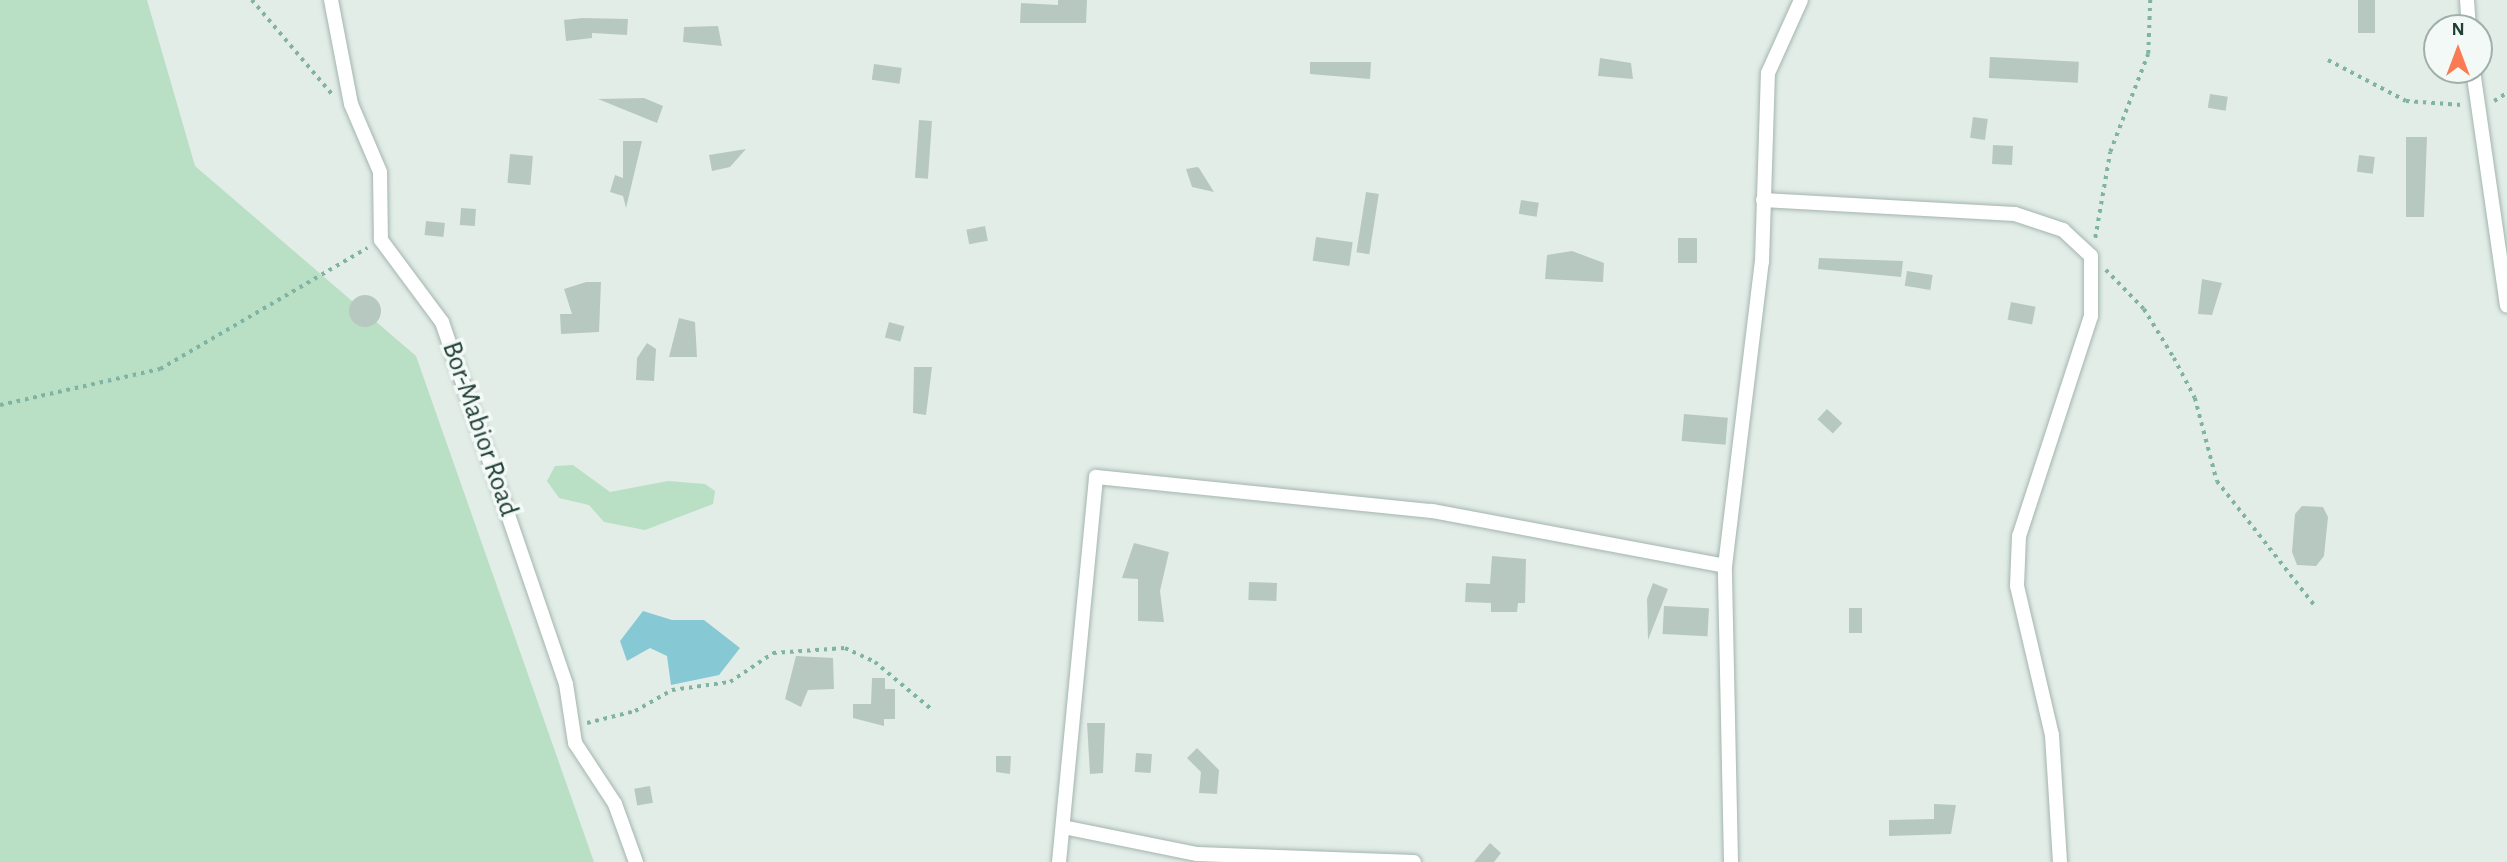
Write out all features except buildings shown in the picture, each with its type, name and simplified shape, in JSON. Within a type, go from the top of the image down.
[{"type":"street","points":[[331,0],[351,104],[380,172],[381,240]]},
{"type":"street","points":[[1731,862],[1725,566],[1753,363],[1769,73],[1801,0]]},
{"type":"street","points":[[2474,84],[2507,306]]},
{"type":"street","points":[[1763,200],[2015,214],[2063,230],[2091,256],[2091,316],[2018,549],[2017,586],[2052,735],[2060,862]]},
{"type":"street","name":"Bor-Mabior Road","points":[[381,240],[442,322],[566,684],[575,743],[615,804],[636,862]]},
{"type":"street","points":[[1059,862],[1096,477],[1432,511],[1725,566]]},
{"type":"street","points":[[1063,827],[1197,854],[1414,862]]},
{"type":"path","points":[[252,0],[341,104]]},
{"type":"path","points":[[2150,0],[2148,54],[2110,152],[2091,256],[2144,309],[2195,398],[2217,481],[2315,606]]},
{"type":"path","points":[[2328,61],[2406,101],[2475,106]]},
{"type":"path","points":[[0,405],[160,369],[381,240]]},
{"type":"path","points":[[572,726],[635,710],[672,690],[730,682],[773,653],[820,649],[845,648],[875,662],[930,708]]},
{"type":"green space","points":[[0,0],[147,0],[195,166],[416,356],[594,862],[0,862]]},
{"type":"green space","points":[[573,465],[610,492],[668,481],[705,484],[715,491],[713,504],[645,530],[604,522],[589,505],[559,498],[547,481],[555,466]]},
{"type":"water","points":[[643,611],[672,620],[704,620],[740,648],[719,675],[671,685],[667,656],[650,648],[627,661],[620,641]]}]
